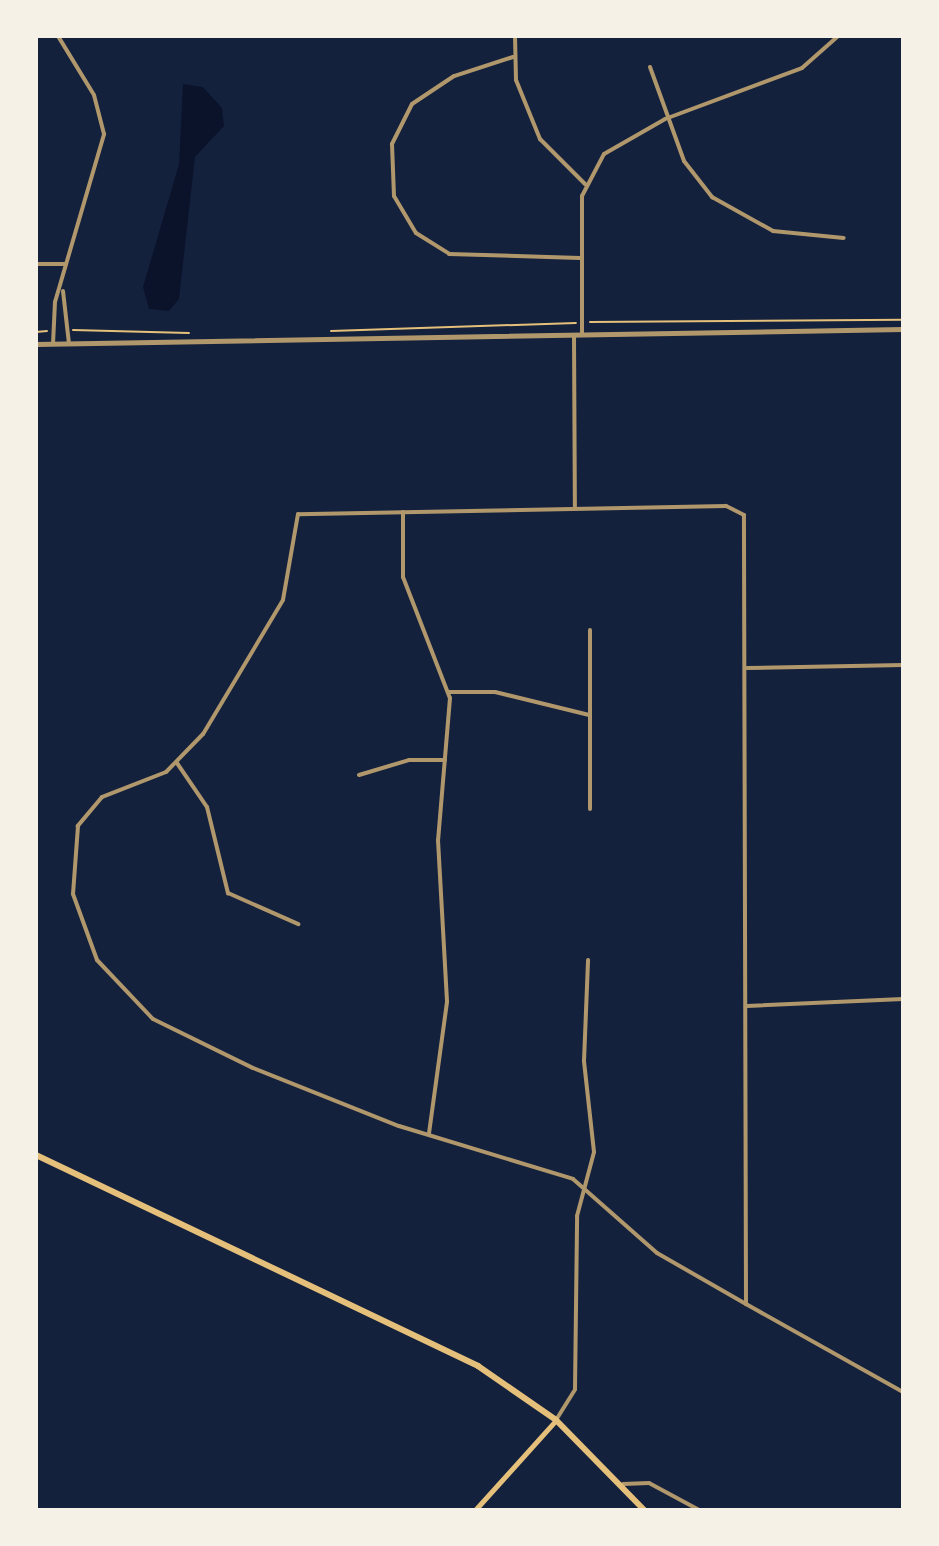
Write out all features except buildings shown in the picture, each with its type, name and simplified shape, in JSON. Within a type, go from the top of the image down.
[{"type":"main road","points":[[36,1155],[459,1355],[556,1420],[623,1484],[644,1510]]},
{"type":"main road","points":[[475,1510],[556,1420]]},
{"type":"street","points":[[53,344],[66,264],[104,134],[94,95],[58,36]]},
{"type":"street","points":[[515,36],[513,57],[546,150],[585,184]]},
{"type":"street","points":[[582,335],[580,258],[585,184],[613,144],[665,119],[802,68],[838,36]]},
{"type":"street","points":[[513,57],[454,76],[412,104],[392,144],[394,196],[416,233],[449,254],[580,258]]},
{"type":"street","points":[[650,67],[665,119],[695,179],[728,210],[773,231],[844,238]]},
{"type":"street","points":[[36,264],[66,264]]},
{"type":"street","points":[[63,291],[70,330],[69,344]]},
{"type":"street","points":[[36,344],[903,329]]},
{"type":"street","points":[[574,336],[575,508]]},
{"type":"street","points":[[746,1304],[747,528],[740,511],[575,508],[298,514],[276,615],[177,763],[102,797],[74,835],[73,894],[97,960],[140,1010],[165,1026],[316,1095],[585,1187],[657,1253],[746,1304],[903,1392]]},
{"type":"street","points":[[403,512],[403,577],[449,692],[438,840],[447,1002],[429,1135]]},
{"type":"street","points":[[590,630],[590,809]]},
{"type":"street","points":[[747,668],[903,665]]},
{"type":"street","points":[[449,692],[495,692],[589,715]]},
{"type":"street","points":[[359,775],[409,760],[445,760]]},
{"type":"street","points":[[177,763],[207,807],[228,893],[298,924]]},
{"type":"street","points":[[556,1420],[575,1389],[575,1247],[595,1139],[584,1061],[588,960]]},
{"type":"street","points":[[747,1006],[903,999]]},
{"type":"street","points":[[623,1484],[649,1483],[699,1510]]},
{"type":"path","points":[[322,333],[582,323],[903,320]]},
{"type":"path","points":[[36,332],[70,330],[203,337]]},
{"type":"water","points":[[183,84],[203,87],[222,108],[224,126],[195,157],[179,299],[169,311],[149,309],[143,287],[179,164]]}]
